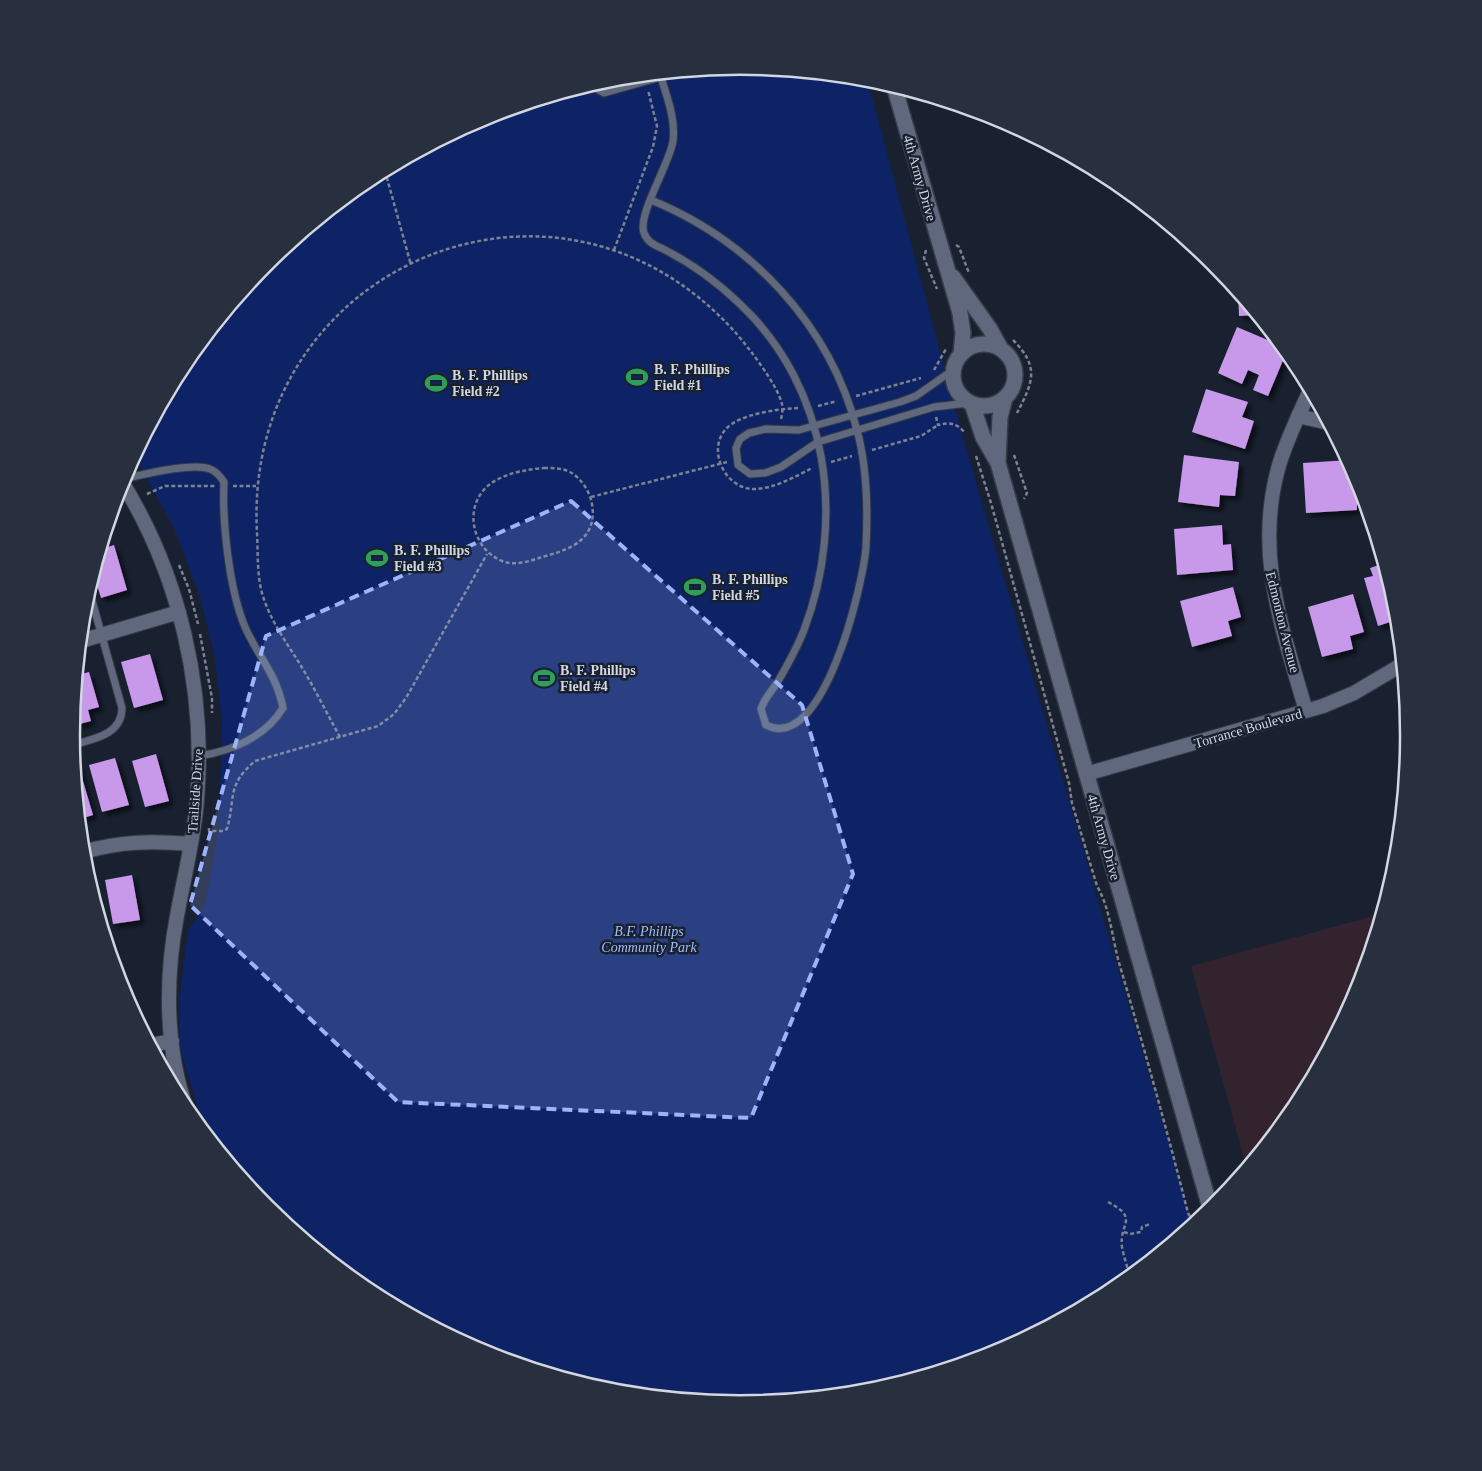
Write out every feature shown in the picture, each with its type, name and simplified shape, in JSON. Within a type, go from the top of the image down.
[{"type":"street","name":"4th Army Drive","points":[[896,94],[962,327],[960,354],[953,370],[955,389],[970,403],[983,437],[998,463],[1209,1202]]},
{"type":"street","name":"4th Army Drive","points":[[947,269],[990,329],[1001,349],[1012,363],[1015,372],[1011,390],[1005,398],[1000,417],[998,463]]},
{"type":"street","points":[[960,354],[975,345],[993,346],[1001,349]]},
{"type":"street","name":"Edmonton Avenue","points":[[1306,712],[1276,607],[1268,548],[1270,513],[1276,478],[1298,416],[1307,396]]},
{"type":"street","points":[[970,403],[984,407],[995,404],[1005,398]]},
{"type":"street","points":[[1298,416],[1322,421]]},
{"type":"street","name":"Trailside Drive","points":[[128,491],[150,532],[179,612],[188,645],[193,680],[198,756],[197,801],[191,844],[176,917],[170,970],[172,1041],[180,1084]]},
{"type":"street","points":[[88,639],[179,612]]},
{"type":"street","name":"Torrance Boulevard","points":[[1086,774],[1306,712],[1354,693],[1398,667]]},
{"type":"street","points":[[91,850],[114,844],[139,841],[191,844]]},
{"type":"street","points":[[157,1044],[172,1041]]},
{"type":"lane","points":[[651,200],[712,231],[747,257],[773,281],[807,322],[822,345],[845,393],[857,430],[864,466],[867,521],[864,557],[856,602],[841,650],[818,696],[804,718],[792,727],[773,729],[766,725],[761,709],[763,702],[786,669],[803,633],[815,599],[824,556],[827,503],[825,477],[818,442],[814,426],[794,375],[772,341],[752,316],[727,291],[700,271],[648,240],[642,226],[651,200],[673,140],[672,114],[661,80]]},
{"type":"lane","points":[[600,91],[604,93],[634,84]]},
{"type":"lane","points":[[953,370],[916,396],[852,416],[796,430],[761,429],[744,435],[736,448],[735,460],[745,472],[759,475],[781,467],[818,442],[934,408],[970,403]]},
{"type":"lane","points":[[133,478],[178,468],[208,468],[218,474],[224,482],[231,572],[243,622],[279,687],[283,708],[273,723],[237,746],[198,756]]},
{"type":"lane","points":[[80,742],[111,732],[122,717],[122,708],[93,605]]},
{"type":"path","points":[[614,250],[653,147],[657,126],[646,82]]},
{"type":"path","points":[[387,178],[410,265]]},
{"type":"path","points":[[340,737],[298,661],[284,643],[261,590],[258,565],[256,486],[260,460],[273,414],[290,377],[308,349],[340,312],[361,294],[410,265],[453,247],[497,238],[540,236],[569,238],[598,244],[672,278],[707,304],[729,326],[762,368],[782,405],[781,429]]},
{"type":"path","points":[[959,247],[971,277]]},
{"type":"path","points":[[1009,336],[1026,355],[1031,364],[1032,375],[1030,387],[1013,421]]},
{"type":"path","points":[[1013,451],[1027,493]]},
{"type":"path","points":[[591,497],[735,460]]},
{"type":"path","points":[[527,469],[560,469],[570,472],[581,480],[591,497],[594,507],[592,520],[582,540],[569,548],[524,563],[508,564],[487,554],[479,543],[473,526],[473,514],[478,500],[494,482],[527,469]]},
{"type":"path","points":[[147,494],[165,486],[256,486]]},
{"type":"path","points":[[209,831],[223,831],[227,829],[230,799],[235,784],[244,771],[255,761],[378,726],[394,714],[431,656],[487,554]]},
{"type":"path","points":[[1018,599],[1059,746],[1072,803],[1097,886],[1103,896],[1117,957],[1188,1213],[1191,1218]]},
{"type":"path","points":[[1108,1202],[1123,1210],[1126,1217],[1122,1246],[1128,1271]]},
{"type":"path","points":[[1124,1232],[1137,1234],[1141,1232],[1142,1227],[1150,1224]]},
{"type":"highlighted area","points":[[571,501],[802,705],[853,874],[751,1118],[398,1102],[190,905],[266,636]]},
{"type":"shaded area","points":[[1376,915],[1351,988],[1313,1066],[1265,1138],[1245,1162],[1191,966]]},
{"type":"green space","name":"B.F. Phillips Community Park","points":[[741,75],[784,76],[869,88],[962,434],[1191,1219],[1143,1260],[1108,1285],[1071,1308],[994,1346],[953,1361],[870,1383],[784,1395],[698,1395],[612,1383],[570,1373],[488,1346],[411,1308],[374,1285],[339,1260],[306,1232],[274,1203],[244,1171],[199,1113],[180,1048],[180,995],[188,931],[205,905],[219,828],[222,723],[215,657],[200,597],[174,528],[139,465],[169,405],[217,333],[244,300],[274,268],[306,239],[339,211],[374,186],[411,163],[488,125],[529,110],[612,88],[698,76]]},
{"type":"building","points":[[1238,300],[1251,315],[1239,316]]},
{"type":"building","points":[[1237,327],[1271,341],[1283,359],[1268,396],[1253,390],[1259,375],[1248,370],[1242,384],[1218,373]]},
{"type":"building","points":[[1206,389],[1248,402],[1242,417],[1254,421],[1245,449],[1192,432]]},
{"type":"building","points":[[1184,455],[1239,462],[1235,496],[1220,495],[1219,507],[1178,502]]},
{"type":"building","points":[[1341,461],[1358,501],[1357,510],[1306,513],[1303,463]]},
{"type":"building","points":[[1222,525],[1223,545],[1231,544],[1233,570],[1177,575],[1174,529]]},
{"type":"building","points":[[114,545],[127,590],[101,598],[98,587],[109,547]]},
{"type":"building","points":[[1379,565],[1391,622],[1378,626],[1364,578],[1373,576],[1370,568]]},
{"type":"building","points":[[1233,587],[1241,617],[1228,621],[1232,636],[1192,647],[1180,601]]},
{"type":"building","points":[[1353,594],[1364,632],[1350,636],[1353,649],[1322,657],[1308,607]]},
{"type":"building","points":[[150,654],[163,700],[134,708],[121,662]]},
{"type":"building","points":[[89,672],[99,707],[88,710],[91,721],[81,724],[82,692],[84,673]]},
{"type":"building","points":[[156,754],[169,801],[145,807],[132,761]]},
{"type":"building","points":[[115,758],[129,805],[102,812],[89,765]]},
{"type":"building","points":[[82,777],[93,815],[86,817]]},
{"type":"building","points":[[132,875],[140,920],[113,924],[105,880]]},
{"type":"place","name":"B. F. Phillips Field #1","points":[[637,377]]},
{"type":"place","name":"B. F. Phillips Field #2","points":[[436,383]]},
{"type":"place","name":"B. F. Phillips Field #3","points":[[377,558]]},
{"type":"place","name":"B. F. Phillips Field #5","points":[[695,587]]},
{"type":"place","name":"B. F. Phillips Field #4","points":[[544,678]]}]
